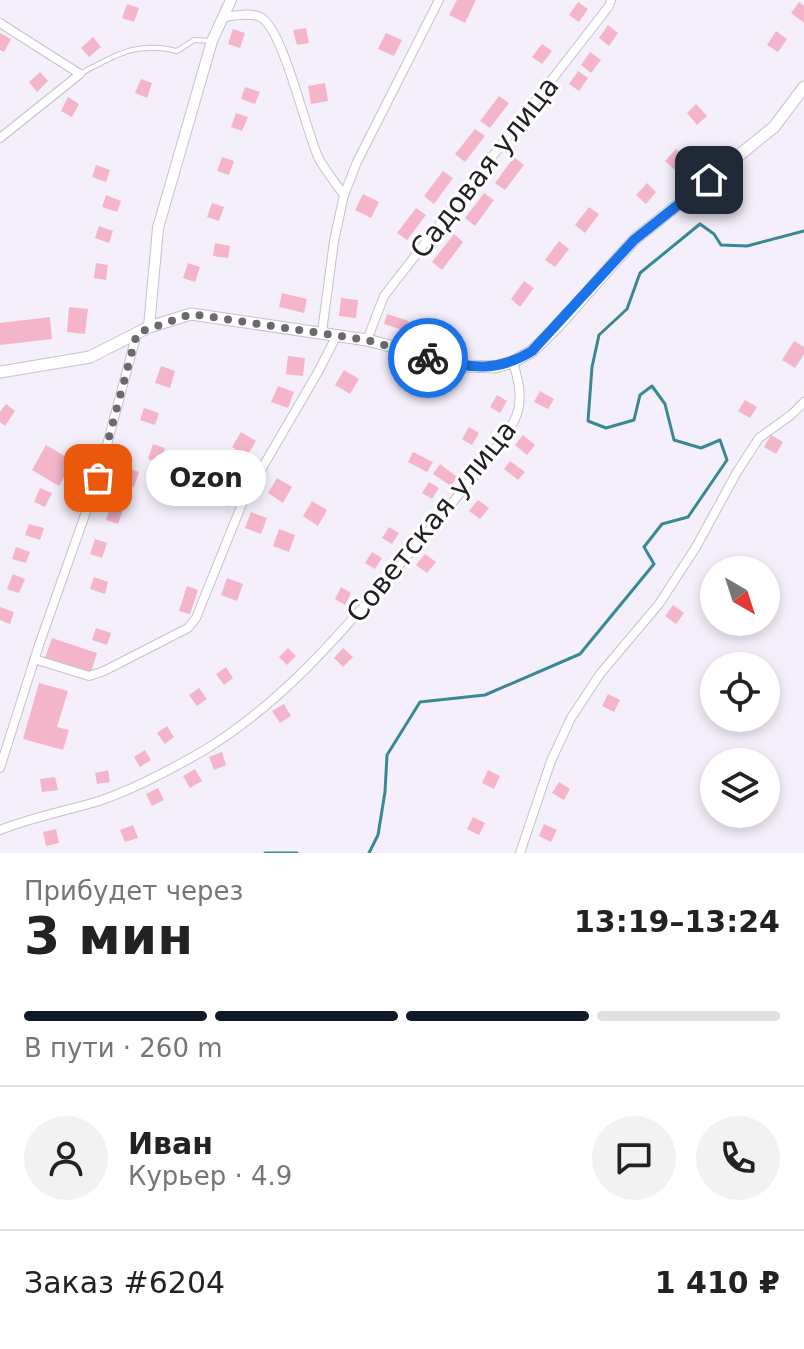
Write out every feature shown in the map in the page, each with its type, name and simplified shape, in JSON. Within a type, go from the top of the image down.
[{"type":"main road","points":[[0,372],[90,357],[143,330],[191,314],[367,340],[466,366],[495,367],[513,362],[532,351],[557,327],[634,240],[774,127],[804,87]]},
{"type":"street","points":[[0,768],[34,659],[98,478],[143,330],[158,228],[212,41],[231,0]]},
{"type":"street","points":[[322,332],[334,241],[344,195],[357,162],[439,0]]},
{"type":"street","name":"Садовая улица","points":[[367,340],[384,296],[611,0]]},
{"type":"street","points":[[223,17],[261,17],[272,27],[319,158],[344,195]]},
{"type":"street","points":[[0,23],[80,74],[0,138]]},
{"type":"street","points":[[34,659],[89,676],[188,628],[196,618],[244,499],[337,335]]},
{"type":"street","name":"Советская улица","points":[[0,830],[27,819],[98,801],[141,784],[205,749],[274,700],[335,640],[445,513],[515,421],[520,403],[513,362]]},
{"type":"street","points":[[520,853],[551,761],[571,718],[600,674],[665,595],[759,438],[804,402]]},
{"type":"lane","points":[[80,74],[130,48],[157,46],[177,51],[194,40],[212,41]]},
{"type":"building","points":[[457,0],[476,0],[465,23],[449,15]]},
{"type":"building","points":[[578,2],[588,9],[579,22],[569,15]]},
{"type":"building","points":[[799,2],[804,6],[804,23],[791,13]]},
{"type":"building","points":[[127,4],[139,8],[134,22],[122,18]]},
{"type":"building","points":[[608,25],[618,33],[609,46],[599,38]]},
{"type":"building","points":[[306,28],[309,43],[297,45],[293,30]]},
{"type":"building","points":[[233,29],[245,33],[240,48],[228,44]]},
{"type":"building","points":[[776,31],[787,39],[778,52],[767,45]]},
{"type":"building","points":[[0,33],[11,39],[4,52],[0,50]]},
{"type":"building","points":[[386,33],[402,40],[394,56],[378,49]]},
{"type":"building","points":[[93,37],[101,47],[89,57],[81,48]]},
{"type":"building","points":[[542,44],[552,51],[542,64],[532,57]]},
{"type":"building","points":[[590,52],[601,60],[591,73],[581,65]]},
{"type":"building","points":[[578,71],[588,78],[579,91],[569,84]]},
{"type":"building","points":[[40,72],[48,81],[37,92],[29,82]]},
{"type":"building","points":[[141,79],[152,83],[147,98],[135,93]]},
{"type":"building","points":[[325,83],[328,101],[311,104],[308,86]]},
{"type":"building","points":[[245,87],[260,92],[255,104],[241,99]]},
{"type":"building","points":[[499,96],[509,103],[490,128],[480,121]]},
{"type":"building","points":[[68,97],[79,104],[72,117],[61,111]]},
{"type":"building","points":[[696,104],[707,116],[697,125],[687,113]]},
{"type":"building","points":[[236,113],[248,117],[242,131],[231,127]]},
{"type":"building","points":[[475,129],[485,136],[465,162],[455,154]]},
{"type":"building","points":[[676,149],[686,158],[675,170],[665,161]]},
{"type":"building","points":[[222,157],[234,161],[229,175],[217,171]]},
{"type":"building","points":[[514,157],[524,165],[505,190],[495,183]]},
{"type":"building","points":[[96,165],[110,170],[106,182],[92,177]]},
{"type":"building","points":[[443,171],[453,178],[434,204],[424,196]]},
{"type":"building","points":[[647,183],[656,192],[646,204],[636,195]]},
{"type":"building","points":[[484,193],[494,200],[475,226],[465,218]]},
{"type":"building","points":[[363,194],[379,202],[371,218],[355,210]]},
{"type":"building","points":[[106,195],[121,201],[117,212],[102,207]]},
{"type":"building","points":[[212,203],[224,207],[219,221],[207,217]]},
{"type":"building","points":[[589,207],[599,214],[585,233],[575,225]]},
{"type":"building","points":[[416,208],[426,215],[407,240],[397,233]]},
{"type":"building","points":[[99,226],[113,231],[109,243],[95,238]]},
{"type":"building","points":[[454,234],[463,242],[442,270],[432,262]]},
{"type":"building","points":[[559,241],[569,249],[555,267],[545,260]]},
{"type":"building","points":[[215,243],[230,246],[228,258],[213,256]]},
{"type":"building","points":[[96,263],[108,265],[106,280],[94,278]]},
{"type":"building","points":[[188,263],[200,267],[195,282],[183,278]]},
{"type":"building","points":[[524,281],[534,288],[520,307],[511,299]]},
{"type":"building","points":[[282,293],[307,299],[304,313],[279,307]]},
{"type":"building","points":[[341,298],[358,300],[356,318],[339,316]]},
{"type":"building","points":[[69,307],[88,309],[85,334],[67,332]]},
{"type":"building","points":[[387,314],[409,321],[406,331],[384,324]]},
{"type":"building","points":[[50,317],[52,339],[0,345],[0,323]]},
{"type":"building","points":[[417,323],[440,328],[437,345],[414,340]]},
{"type":"building","points":[[794,341],[804,347],[804,354],[795,368],[782,360]]},
{"type":"building","points":[[288,356],[305,358],[303,376],[286,374]]},
{"type":"building","points":[[161,366],[175,371],[170,388],[155,383]]},
{"type":"building","points":[[344,370],[359,379],[350,394],[335,385]]},
{"type":"building","points":[[278,386],[294,392],[288,408],[271,402]]},
{"type":"building","points":[[540,391],[554,399],[548,409],[534,402]]},
{"type":"building","points":[[497,395],[507,401],[500,413],[490,407]]},
{"type":"building","points":[[745,400],[757,407],[750,418],[738,411]]},
{"type":"building","points":[[6,404],[15,411],[5,426],[0,422],[0,412]]},
{"type":"building","points":[[144,408],[159,413],[155,425],[140,420]]},
{"type":"building","points":[[469,427],[479,433],[472,445],[462,439]]},
{"type":"building","points":[[241,432],[256,441],[247,456],[232,447]]},
{"type":"building","points":[[523,435],[535,445],[527,455],[515,445]]},
{"type":"building","points":[[771,435],[783,442],[776,454],[764,447]]},
{"type":"building","points":[[153,444],[165,448],[160,463],[148,459]]},
{"type":"building","points":[[46,445],[73,461],[59,486],[32,470]]},
{"type":"building","points":[[413,452],[433,462],[427,472],[408,462]]},
{"type":"building","points":[[510,461],[525,472],[518,480],[504,469]]},
{"type":"building","points":[[440,464],[457,477],[451,486],[433,474]]},
{"type":"building","points":[[128,468],[139,472],[134,487],[122,483]]},
{"type":"building","points":[[277,478],[292,487],[283,503],[268,493]]},
{"type":"building","points":[[429,482],[439,488],[432,499],[422,493]]},
{"type":"building","points":[[217,485],[234,491],[228,507],[211,501]]},
{"type":"building","points":[[40,488],[52,493],[45,507],[34,502]]},
{"type":"building","points":[[478,500],[489,508],[480,519],[469,511]]},
{"type":"building","points":[[312,501],[327,510],[318,526],[303,516]]},
{"type":"building","points":[[111,506],[123,510],[118,524],[106,520]]},
{"type":"building","points":[[251,512],[267,518],[261,534],[245,528]]},
{"type":"building","points":[[29,524],[44,528],[40,540],[25,535]]},
{"type":"building","points":[[389,527],[399,533],[392,544],[382,538]]},
{"type":"building","points":[[279,529],[295,535],[289,552],[273,546]]},
{"type":"building","points":[[95,539],[107,543],[102,558],[90,554]]},
{"type":"building","points":[[16,547],[30,552],[26,563],[12,559]]},
{"type":"building","points":[[372,552],[382,558],[375,569],[365,563]]},
{"type":"building","points":[[425,554],[436,562],[427,573],[416,565]]},
{"type":"building","points":[[13,574],[25,579],[19,593],[7,589]]},
{"type":"building","points":[[94,577],[108,582],[105,594],[90,589]]},
{"type":"building","points":[[227,578],[243,584],[237,601],[221,595]]},
{"type":"building","points":[[187,586],[198,590],[190,614],[179,611]]},
{"type":"building","points":[[341,587],[351,593],[345,605],[335,599]]},
{"type":"building","points":[[673,605],[684,613],[676,624],[665,616]]},
{"type":"building","points":[[0,607],[14,612],[10,624],[0,620]]},
{"type":"building","points":[[96,628],[111,633],[107,645],[92,640]]},
{"type":"building","points":[[52,638],[97,653],[91,672],[45,658]]},
{"type":"building","points":[[288,648],[296,656],[287,665],[279,657]]},
{"type":"building","points":[[343,648],[353,657],[343,667],[334,658]]},
{"type":"building","points":[[226,667],[233,678],[224,685],[216,674]]},
{"type":"building","points":[[39,683],[68,691],[57,727],[69,730],[63,750],[23,739]]},
{"type":"building","points":[[199,688],[207,699],[197,706],[189,695]]},
{"type":"building","points":[[608,694],[620,700],[614,712],[602,706]]},
{"type":"building","points":[[284,704],[291,716],[280,723],[272,711]]},
{"type":"building","points":[[167,726],[174,737],[165,744],[157,733]]},
{"type":"building","points":[[145,750],[151,760],[140,767],[134,757]]},
{"type":"building","points":[[222,752],[226,765],[214,770],[209,757]]},
{"type":"building","points":[[195,769],[202,781],[190,788],[183,776]]},
{"type":"building","points":[[108,770],[110,782],[97,784],[95,773]]},
{"type":"building","points":[[488,770],[500,776],[494,789],[482,783]]},
{"type":"building","points":[[55,777],[58,790],[42,792],[40,779]]},
{"type":"building","points":[[559,782],[570,789],[564,800],[552,793]]},
{"type":"building","points":[[158,788],[164,800],[152,806],[146,794]]},
{"type":"building","points":[[473,817],[485,823],[479,835],[467,829]]},
{"type":"building","points":[[544,824],[557,830],[551,842],[539,836]]},
{"type":"building","points":[[133,825],[138,838],[125,842],[120,830]]},
{"type":"building","points":[[56,829],[59,843],[46,846],[43,832]]},
{"type":"waterway","points":[[369,853],[378,835],[387,755],[420,702],[485,695],[580,654],[654,564],[644,547],[662,524],[688,517],[727,460],[720,440],[701,448],[674,440],[665,404],[652,386],[640,395],[634,420],[606,428],[588,421],[592,367],[599,335],[627,309],[640,273],[700,224],[714,234],[721,245],[747,246],[804,231]]},
{"type":"waterway","points":[[265,853],[297,853]]},
{"type":"way so far","points":[[98,478],[137,333],[149,327],[191,314],[367,340],[428,358]]},
{"type":"place","name":"Ozon","points":[[98,478]]},
{"type":"route","points":[[428,358],[466,366],[495,367],[513,362],[532,351],[634,240],[709,180]]}]
